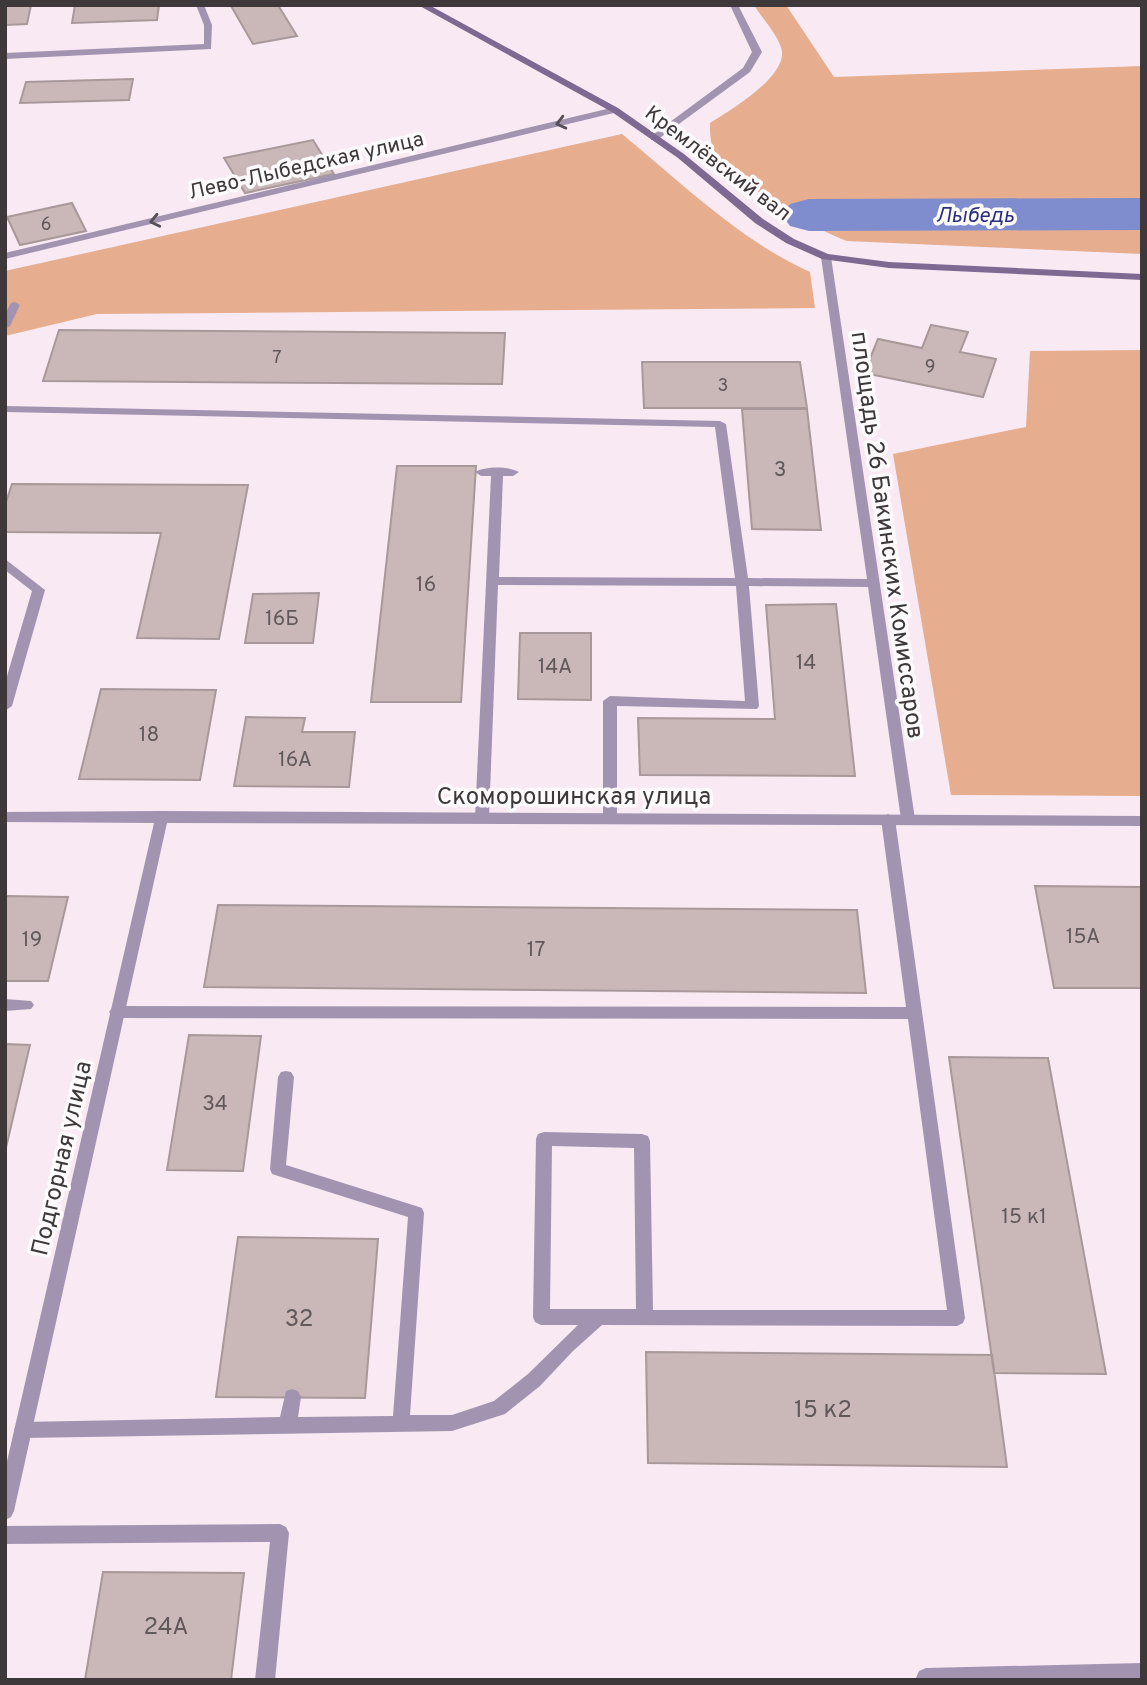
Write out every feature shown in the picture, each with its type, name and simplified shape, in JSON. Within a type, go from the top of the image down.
[{"type":"main road","name":"Кремлёвский вал","points":[[422,5],[615,110],[759,221],[790,241],[826,257],[889,265],[1142,277]]},
{"type":"street","points":[[5,56],[208,47],[208,25],[200,5]]},
{"type":"street","points":[[654,138],[747,70],[757,52],[734,5]]},
{"type":"street","name":"Лево-Лыбедская улица","points":[[5,256],[615,110]]},
{"type":"street","name":"площадь 26 Бакинских Комиссаров","points":[[826,257],[908,819]]},
{"type":"street","points":[[5,326],[15,305]]},
{"type":"street","points":[[5,409],[720,424],[742,582],[752,706],[610,701],[610,819]]},
{"type":"street","points":[[481,472],[513,472]]},
{"type":"street","points":[[482,818],[497,472]]},
{"type":"street","points":[[5,563],[39,590],[5,706]]},
{"type":"street","points":[[492,581],[874,583]]},
{"type":"street","name":"Подгорная улица","points":[[5,1510],[162,816]]},
{"type":"street","name":"Скоморошинская улица","points":[[5,817],[1142,821]]},
{"type":"street","points":[[645,1317],[642,1141],[544,1139],[541,1317],[957,1318],[888,819]]},
{"type":"street","points":[[5,1004],[26,1005]]},
{"type":"street","points":[[117,1012],[916,1013]]},
{"type":"street","points":[[286,1077],[278,1169],[416,1213],[401,1425]]},
{"type":"street","points":[[23,1430],[452,1423],[499,1408],[534,1380],[567,1345],[600,1317]]},
{"type":"street","points":[[288,1426],[292,1397]]},
{"type":"street","points":[[5,1535],[280,1533],[265,1680]]},
{"type":"street","points":[[926,1678],[1142,1672]]},
{"type":"shaded area","points":[[754,5],[786,5],[834,77],[1142,66],[1142,254],[847,241],[816,227],[774,202],[722,162],[710,137],[710,123],[757,91],[777,69],[782,58],[779,42]]},
{"type":"shaded area","points":[[622,134],[735,227],[784,259],[810,272],[815,308],[97,314],[5,336],[5,271]]},
{"type":"shaded area","points":[[1142,350],[1142,796],[951,795],[893,454],[1026,427],[1030,351]]},
{"type":"building","points":[[5,5],[31,5],[27,24],[5,25]]},
{"type":"building","points":[[75,5],[159,5],[157,20],[72,23]]},
{"type":"building","points":[[278,5],[297,36],[253,44],[231,6]]},
{"type":"building","points":[[133,79],[129,100],[20,103],[26,82]]},
{"type":"building","points":[[313,140],[334,174],[245,193],[224,158]]},
{"type":"building","points":[[72,203],[86,231],[20,245],[7,217]]},
{"type":"building","points":[[931,325],[968,332],[960,352],[996,359],[983,397],[864,373],[878,339],[922,348]]},
{"type":"building","points":[[59,330],[505,333],[502,384],[43,381]]},
{"type":"building","points":[[642,362],[800,362],[807,408],[644,408]]},
{"type":"building","points":[[742,409],[807,409],[821,530],[752,529]]},
{"type":"building","points":[[397,466],[476,466],[461,702],[371,702]]},
{"type":"building","points":[[12,484],[248,485],[219,639],[137,638],[161,533],[5,532],[5,505]]},
{"type":"building","points":[[319,593],[313,643],[245,643],[253,594]]},
{"type":"building","points":[[836,604],[855,776],[640,775],[638,718],[775,719],[766,605]]},
{"type":"building","points":[[520,633],[591,633],[591,700],[518,699]]},
{"type":"building","points":[[101,689],[216,690],[200,780],[79,779]]},
{"type":"building","points":[[246,717],[305,718],[302,732],[355,732],[349,787],[234,786]]},
{"type":"building","points":[[1035,886],[1142,887],[1142,988],[1054,988]]},
{"type":"building","points":[[5,896],[68,897],[48,981],[5,981]]},
{"type":"building","points":[[218,905],[857,910],[866,993],[204,987]]},
{"type":"building","points":[[189,1035],[261,1036],[243,1171],[167,1170]]},
{"type":"building","points":[[5,1044],[30,1045],[5,1152]]},
{"type":"building","points":[[949,1057],[1048,1058],[1106,1374],[994,1373]]},
{"type":"building","points":[[238,1237],[378,1239],[365,1398],[216,1397]]},
{"type":"building","points":[[646,1352],[992,1355],[1007,1467],[648,1463]]},
{"type":"building","points":[[103,1572],[244,1573],[231,1680],[85,1680]]},
{"type":"waterway","name":"Лыбедь","points":[[809,215],[1142,214]]}]
